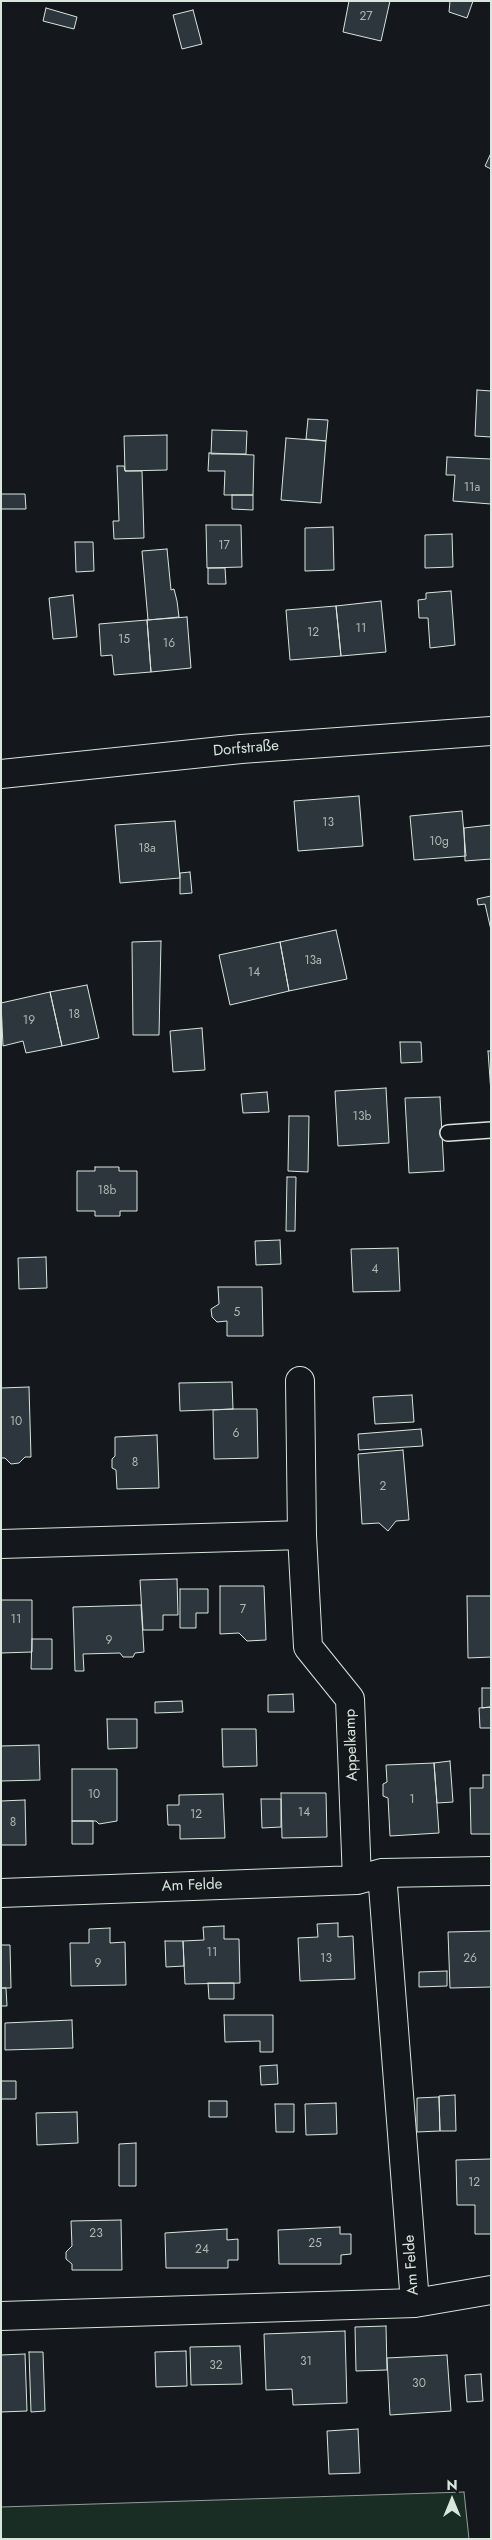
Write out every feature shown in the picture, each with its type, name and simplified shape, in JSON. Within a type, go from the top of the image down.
[{"type":"street","name":"Dorfstraße","points":[[1,774],[241,749],[491,731]]},
{"type":"street","name":"Appelkamp","points":[[300,1381],[302,1535],[308,1647],[350,1699],[369,1877]]},
{"type":"street","points":[[1,1544],[302,1535]]},
{"type":"street","name":"Am Felde","points":[[1,1893],[491,1872]]},
{"type":"street","name":"Am Felde","points":[[1,2316],[415,2303],[369,1877]]},
{"type":"street","points":[[415,2303],[491,2290]]},
{"type":"lane","points":[[448,1133],[491,1130]]},
{"type":"green space","points":[[464,2492],[469,2539],[1,2539],[1,2507]]},
{"type":"building","points":[[349,1],[390,1],[381,41],[343,32]]},
{"type":"building","points":[[450,1],[473,1],[467,18],[449,12]]},
{"type":"building","points":[[46,8],[77,17],[74,29],[43,21]]},
{"type":"building","points":[[193,10],[202,44],[182,49],[173,15]]},
{"type":"building","points":[[491,153],[491,169],[485,166]]},
{"type":"building","points":[[477,390],[491,391],[491,437],[475,436]]},
{"type":"building","points":[[308,419],[328,420],[326,441],[306,439]]},
{"type":"building","points":[[212,430],[247,431],[246,454],[211,454]]},
{"type":"building","points":[[167,435],[167,470],[125,471],[124,436]]},
{"type":"building","points":[[286,438],[326,441],[321,503],[281,500]]},
{"type":"building","points":[[209,453],[254,455],[253,495],[224,495],[225,471],[208,471]]},
{"type":"building","points":[[447,457],[491,459],[491,504],[453,501],[455,475],[446,475]]},
{"type":"building","points":[[117,466],[124,466],[125,471],[142,471],[144,538],[114,539],[113,521],[119,521]]},
{"type":"building","points":[[1,494],[25,494],[26,509],[1,509]]},
{"type":"building","points":[[232,495],[253,495],[253,510],[232,509]]},
{"type":"building","points":[[206,525],[241,525],[242,567],[207,568]]},
{"type":"building","points":[[333,527],[334,570],[305,571],[305,528]]},
{"type":"building","points":[[452,534],[453,567],[425,568],[425,535]]},
{"type":"building","points":[[75,542],[93,542],[94,571],[76,572]]},
{"type":"building","points":[[167,549],[171,590],[174,589],[179,617],[148,620],[142,551]]},
{"type":"building","points":[[208,568],[225,568],[226,584],[208,584]]},
{"type":"building","points":[[451,591],[455,645],[430,648],[428,618],[419,618],[418,600],[426,599],[426,593]]},
{"type":"building","points":[[73,595],[77,637],[53,639],[49,598]]},
{"type":"building","points":[[381,601],[386,652],[341,656],[336,606]]},
{"type":"building","points":[[336,606],[341,656],[290,660],[286,610]]},
{"type":"building","points":[[187,617],[191,668],[151,672],[147,620]]},
{"type":"building","points":[[147,620],[151,672],[114,675],[112,655],[101,656],[99,624]]},
{"type":"building","points":[[359,796],[363,846],[298,851],[294,801]]},
{"type":"building","points":[[462,811],[466,856],[414,860],[410,816]]},
{"type":"building","points":[[175,821],[180,878],[120,883],[115,825]]},
{"type":"building","points":[[491,825],[491,859],[465,861],[464,828]]},
{"type":"building","points":[[190,872],[192,893],[180,894],[180,873]]},
{"type":"building","points":[[491,896],[491,930],[485,904],[478,905],[477,899]]},
{"type":"building","points":[[336,930],[347,979],[289,991],[280,942]]},
{"type":"building","points":[[161,941],[159,1035],[133,1035],[132,942]]},
{"type":"building","points":[[280,942],[289,991],[230,1005],[219,955]]},
{"type":"building","points":[[87,985],[99,1038],[62,1046],[50,992]]},
{"type":"building","points":[[50,992],[62,1046],[26,1053],[23,1041],[3,1046],[1,1003]]},
{"type":"building","points":[[202,1028],[205,1070],[173,1072],[170,1031]]},
{"type":"building","points":[[400,1042],[421,1042],[422,1062],[401,1063]]},
{"type":"building","points":[[488,1051],[491,1051],[491,1093]]},
{"type":"building","points":[[386,1088],[389,1143],[338,1146],[335,1091]]},
{"type":"building","points":[[267,1092],[269,1112],[243,1113],[241,1094]]},
{"type":"building","points":[[440,1097],[444,1171],[409,1173],[405,1098]]},
{"type":"building","points":[[289,1116],[309,1116],[308,1172],[288,1171]]},
{"type":"building","points":[[95,1167],[119,1167],[119,1171],[137,1171],[137,1211],[120,1211],[120,1216],[95,1216],[95,1211],[77,1211],[77,1171],[95,1171]]},
{"type":"building","points":[[287,1177],[296,1177],[295,1231],[286,1231]]},
{"type":"building","points":[[280,1240],[281,1264],[256,1265],[255,1241]]},
{"type":"building","points":[[398,1248],[400,1291],[353,1292],[351,1249]]},
{"type":"building","points":[[46,1257],[47,1288],[19,1289],[18,1258]]},
{"type":"building","points":[[218,1287],[262,1287],[263,1336],[227,1336],[227,1321],[217,1322],[212,1317],[211,1309],[219,1304]]},
{"type":"building","points":[[232,1382],[233,1409],[180,1411],[179,1383]]},
{"type":"building","points":[[29,1387],[31,1457],[25,1457],[19,1463],[11,1464],[5,1458],[1,1458],[1,1388]]},
{"type":"building","points":[[412,1395],[414,1422],[375,1424],[373,1397]]},
{"type":"building","points":[[257,1409],[258,1458],[214,1459],[213,1410]]},
{"type":"building","points":[[421,1429],[423,1446],[359,1450],[358,1434]]},
{"type":"building","points":[[157,1435],[159,1488],[117,1489],[116,1470],[112,1468],[112,1459],[115,1456],[115,1437]]},
{"type":"building","points":[[403,1450],[409,1520],[396,1521],[388,1531],[379,1523],[362,1524],[358,1454]]},
{"type":"building","points":[[177,1579],[178,1615],[163,1615],[163,1630],[143,1630],[140,1580]]},
{"type":"building","points":[[220,1586],[264,1586],[266,1640],[247,1641],[239,1633],[220,1634]]},
{"type":"building","points":[[180,1589],[208,1589],[208,1613],[196,1613],[196,1628],[180,1628]]},
{"type":"building","points":[[467,1596],[491,1596],[491,1657],[468,1658]]},
{"type":"building","points":[[1,1600],[32,1600],[32,1652],[1,1653]]},
{"type":"building","points":[[141,1605],[144,1652],[135,1653],[133,1657],[123,1657],[120,1653],[83,1654],[84,1671],[75,1671],[73,1607]]},
{"type":"building","points":[[32,1639],[52,1639],[52,1669],[31,1669]]},
{"type":"building","points":[[482,1688],[491,1688],[491,1707],[482,1708]]},
{"type":"building","points":[[293,1694],[294,1712],[268,1712],[268,1695]]},
{"type":"building","points":[[182,1701],[183,1712],[155,1713],[155,1702]]},
{"type":"building","points":[[491,1707],[491,1728],[480,1728],[479,1708]]},
{"type":"building","points":[[107,1719],[137,1719],[137,1748],[108,1749]]},
{"type":"building","points":[[222,1729],[256,1729],[257,1766],[223,1767]]},
{"type":"building","points":[[39,1745],[40,1780],[1,1781],[1,1746]]},
{"type":"building","points":[[450,1761],[453,1802],[437,1803],[434,1763]]},
{"type":"building","points":[[434,1763],[439,1833],[390,1836],[388,1798],[383,1796],[383,1784],[387,1782],[386,1765]]},
{"type":"building","points":[[72,1769],[117,1769],[117,1821],[99,1824],[96,1821],[72,1821]]},
{"type":"building","points":[[483,1775],[491,1775],[491,1834],[471,1834],[470,1788],[483,1788]]},
{"type":"building","points":[[281,1793],[326,1793],[327,1837],[282,1838]]},
{"type":"building","points":[[223,1794],[225,1838],[180,1839],[180,1825],[168,1825],[167,1805],[179,1805],[179,1795]]},
{"type":"building","points":[[261,1799],[281,1799],[281,1827],[262,1828]]},
{"type":"building","points":[[25,1800],[26,1845],[1,1845],[1,1801]]},
{"type":"building","points":[[72,1821],[93,1821],[93,1844],[72,1844]]},
{"type":"building","points":[[338,1923],[338,1937],[353,1936],[355,1979],[300,1981],[298,1938],[318,1937],[317,1924]]},
{"type":"building","points":[[224,1926],[224,1939],[239,1939],[240,1983],[185,1984],[183,1941],[204,1940],[203,1927]]},
{"type":"building","points":[[110,1928],[110,1943],[125,1942],[126,1985],[71,1986],[70,1943],[89,1943],[89,1929]]},
{"type":"building","points":[[491,1931],[491,1987],[450,1988],[448,1932]]},
{"type":"building","points":[[165,1941],[183,1941],[184,1966],[166,1967]]},
{"type":"building","points":[[1,1945],[10,1945],[11,1988],[1,1988]]},
{"type":"building","points":[[447,1971],[447,1986],[419,1987],[419,1972]]},
{"type":"building","points":[[208,1983],[234,1983],[234,1999],[209,1999]]},
{"type":"building","points":[[1,1988],[6,1988],[7,2006],[1,2006]]},
{"type":"building","points":[[224,2015],[273,2015],[273,2052],[260,2052],[260,2041],[225,2042]]},
{"type":"building","points":[[72,2020],[73,2048],[5,2050],[5,2023]]},
{"type":"building","points":[[277,2065],[278,2084],[261,2085],[260,2066]]},
{"type":"building","points":[[1,2081],[16,2081],[16,2099],[1,2099]]},
{"type":"building","points":[[455,2095],[456,2131],[440,2131],[439,2096]]},
{"type":"building","points":[[439,2097],[440,2131],[417,2132],[417,2098]]},
{"type":"building","points":[[209,2101],[227,2101],[227,2117],[209,2117]]},
{"type":"building","points":[[336,2103],[337,2134],[306,2135],[305,2104]]},
{"type":"building","points":[[275,2104],[294,2104],[294,2132],[276,2132]]},
{"type":"building","points":[[77,2112],[78,2143],[37,2145],[36,2113]]},
{"type":"building","points":[[136,2143],[136,2186],[119,2186],[119,2144]]},
{"type":"building","points":[[491,2159],[491,2234],[475,2234],[475,2205],[457,2205],[456,2160]]},
{"type":"building","points":[[121,2220],[122,2270],[72,2270],[72,2264],[66,2259],[66,2252],[72,2246],[71,2221]]},
{"type":"building","points":[[340,2227],[340,2234],[351,2234],[351,2254],[341,2255],[341,2264],[279,2264],[278,2230]]},
{"type":"building","points":[[227,2229],[227,2240],[238,2239],[238,2260],[228,2260],[228,2268],[166,2268],[165,2233]]},
{"type":"building","points":[[386,2326],[387,2370],[356,2371],[355,2327]]},
{"type":"building","points":[[345,2331],[347,2403],[293,2405],[292,2389],[266,2390],[264,2334]]},
{"type":"building","points":[[240,2346],[242,2384],[191,2385],[190,2347]]},
{"type":"building","points":[[186,2351],[187,2386],[156,2387],[155,2352]]},
{"type":"building","points":[[29,2352],[43,2352],[45,2411],[31,2412]]},
{"type":"building","points":[[25,2354],[27,2411],[1,2412],[1,2355]]},
{"type":"building","points":[[447,2355],[451,2411],[390,2415],[387,2358]]},
{"type":"building","points":[[481,2374],[483,2401],[467,2402],[465,2375]]},
{"type":"building","points":[[358,2429],[360,2473],[329,2474],[327,2431]]}]
